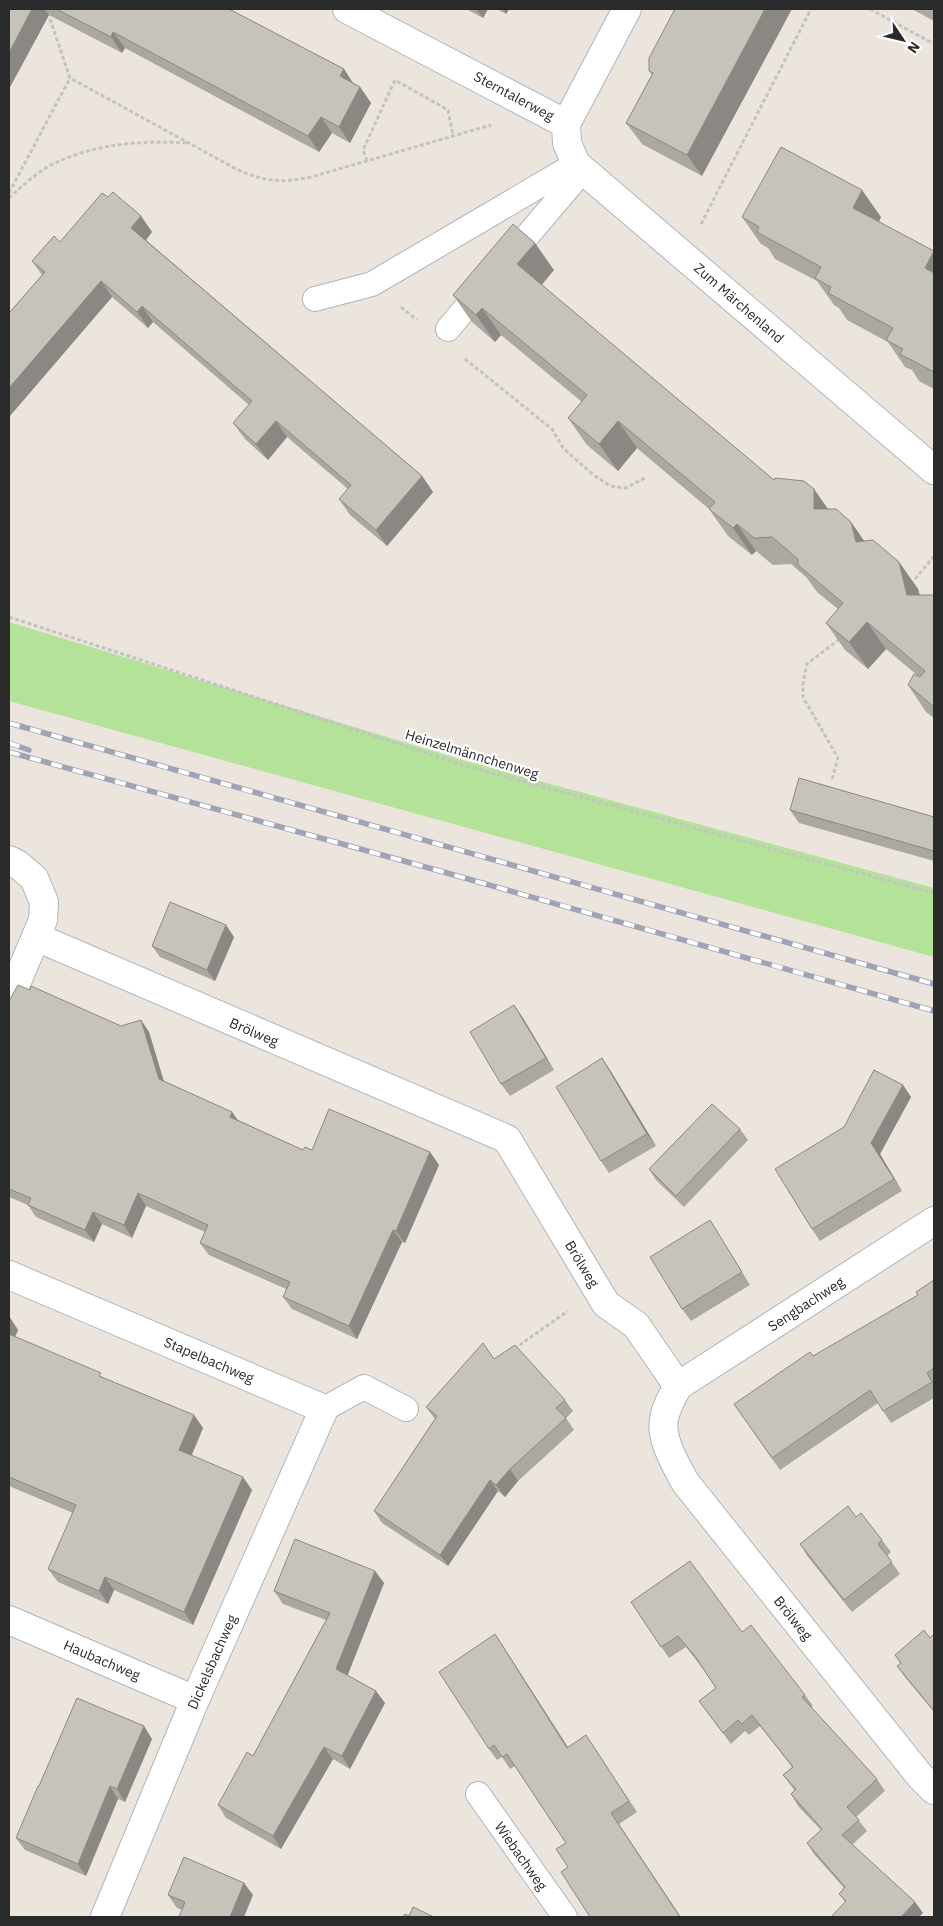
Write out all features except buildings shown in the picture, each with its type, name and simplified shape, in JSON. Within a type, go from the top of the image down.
[{"type":"street","name":"Sterntalerweg","points":[[347,9],[555,117],[627,9]]},
{"type":"street","name":"Zum Märchenland","points":[[555,117],[579,167],[934,470]]},
{"type":"street","points":[[9,860],[34,878],[44,902],[43,920],[9,1000]]},
{"type":"street","name":"Brölweg","points":[[36,937],[507,1139],[606,1304],[636,1325],[678,1386],[667,1405],[663,1421],[668,1451],[685,1482],[920,1776],[934,1790]]},
{"type":"street","name":"Sengbachweg","points":[[678,1386],[934,1221]]},
{"type":"street","name":"Stapelbachweg","points":[[9,1274],[324,1409]]},
{"type":"street","name":"Dickelsbachweg","points":[[105,1917],[195,1700],[324,1409]]},
{"type":"street","name":"Haubachweg","points":[[9,1620],[195,1700]]},
{"type":"lane","points":[[315,299],[372,284],[579,167]]},
{"type":"lane","points":[[448,329],[579,167]]},
{"type":"lane","points":[[324,1409],[364,1387],[406,1409]]},
{"type":"lane","name":"Wiebachweg","points":[[478,1794],[564,1917]]},
{"type":"path","points":[[684,256],[811,9]]},
{"type":"path","points":[[870,9],[934,44]]},
{"type":"path","points":[[50,19],[70,78],[256,178],[286,182],[311,177],[453,135],[555,117]]},
{"type":"path","points":[[9,193],[70,78]]},
{"type":"path","points":[[367,161],[363,150],[396,80],[448,110],[453,135]]},
{"type":"path","points":[[9,198],[43,170],[75,155],[100,148],[131,143],[159,141],[189,143]]},
{"type":"path","points":[[372,284],[423,325]]},
{"type":"path","points":[[461,356],[552,429],[563,448],[590,473],[610,486],[626,488],[644,478]]},
{"type":"path","points":[[915,580],[934,556]]},
{"type":"path","name":"Heinzelmännchenweg","points":[[9,617],[463,765],[934,893]]},
{"type":"path","points":[[832,779],[838,758],[803,697],[803,683],[806,664],[844,635]]},
{"type":"path","points":[[511,1350],[598,1291]]},
{"type":"green space","points":[[9,622],[466,761],[934,888],[934,957],[9,701]]},
{"type":"railway","points":[[9,723],[934,984]]},
{"type":"railway","points":[[9,743],[29,750]]},
{"type":"railway","points":[[9,752],[440,871],[934,1011]]}]
